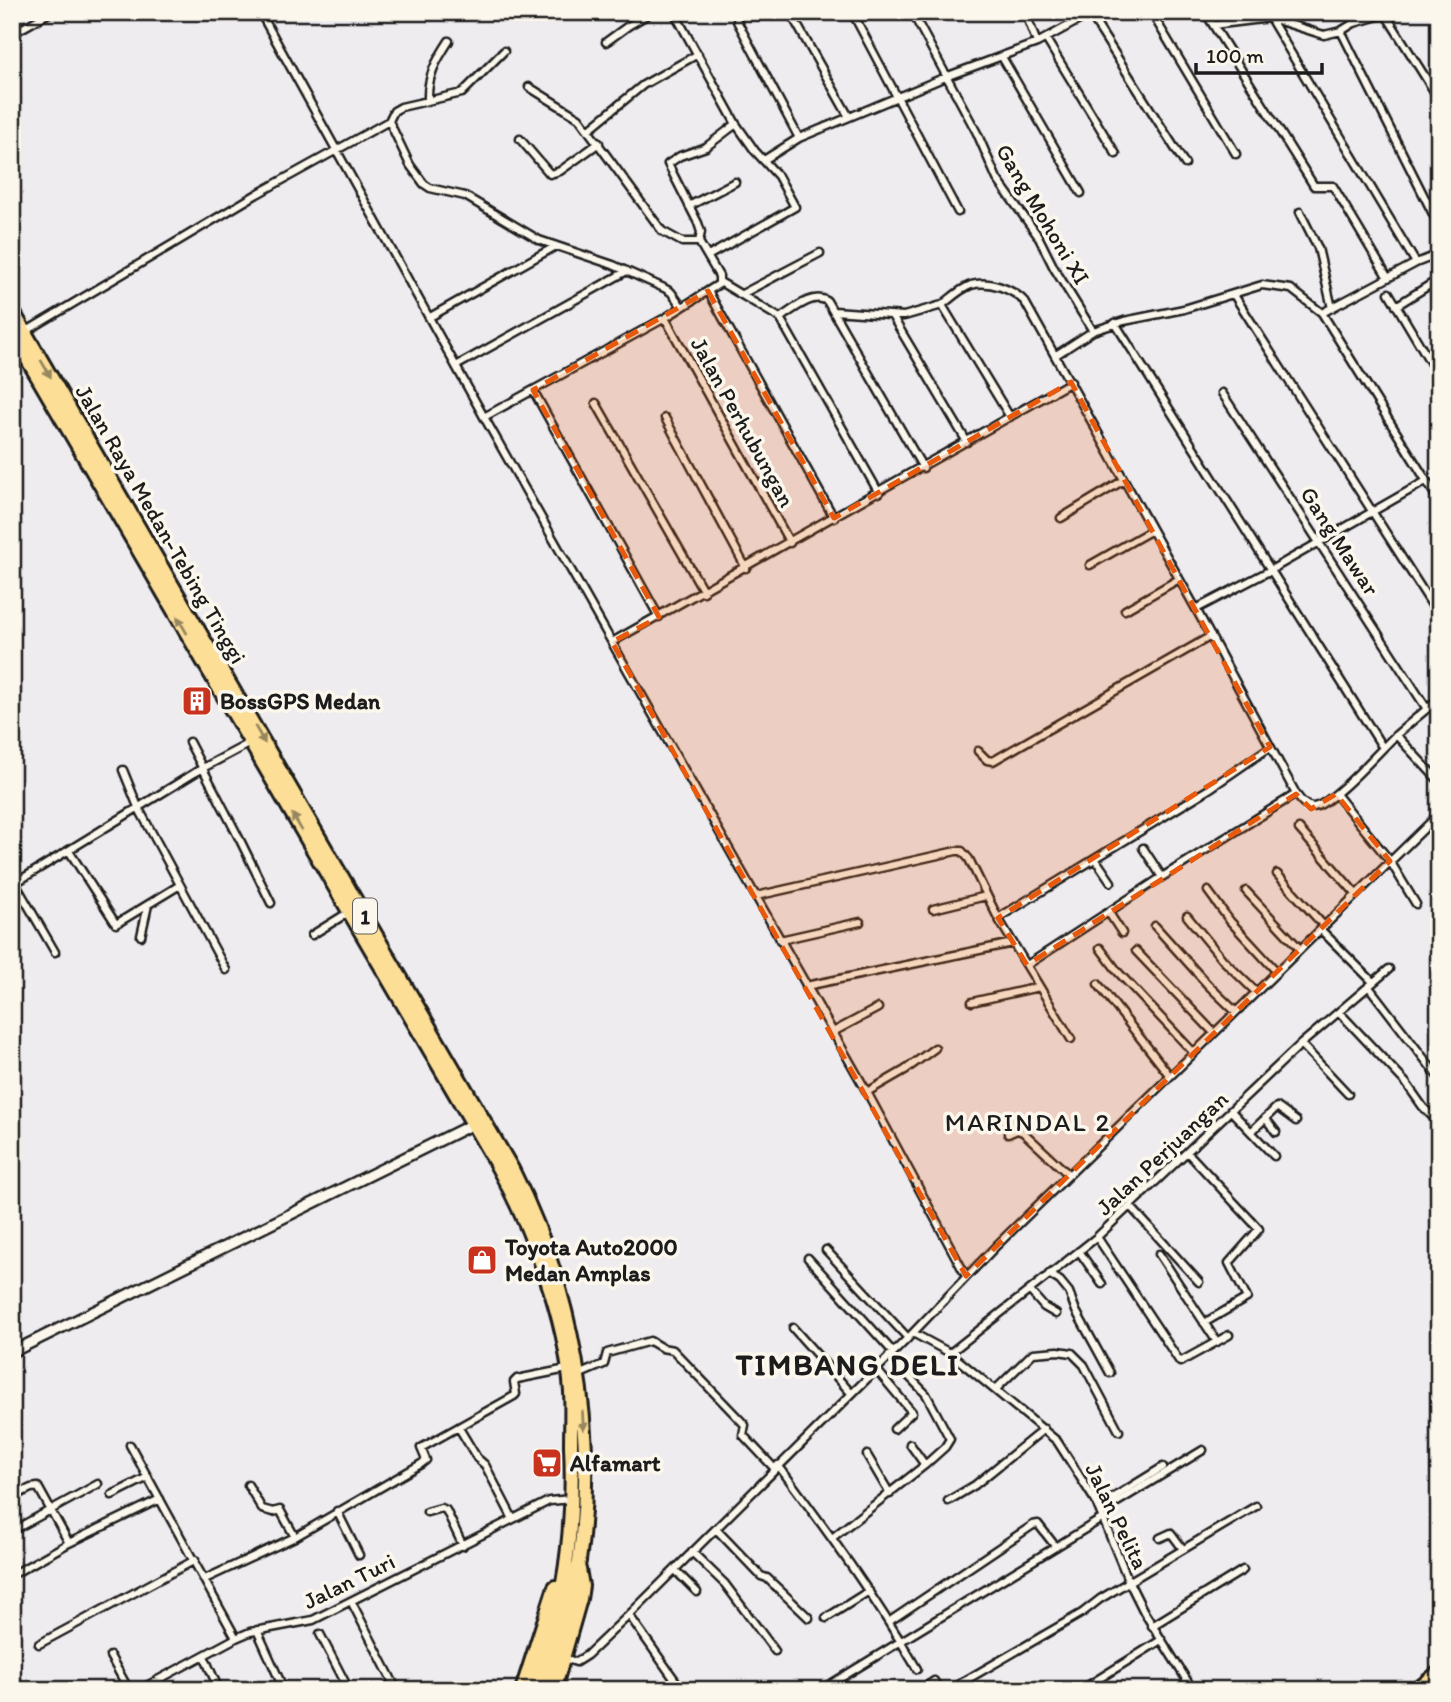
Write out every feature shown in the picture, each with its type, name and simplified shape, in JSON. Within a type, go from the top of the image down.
[{"type":"highway","name":"Jalan Raya Medan-Tebing Tinggi","points":[[12,310],[16,335],[473,1124],[533,1239],[573,1372],[581,1390],[585,1459],[578,1565]]},
{"type":"highway","name":"Jalan Raya Medan-Tebing Tinggi","points":[[16,335],[512,1169],[547,1247],[559,1286],[573,1372],[572,1499],[567,1557]]},
{"type":"highway","name":"1","points":[[544,1690],[566,1592],[567,1557]]},
{"type":"highway","points":[[522,1690],[567,1557]]},
{"type":"highway","name":"1","points":[[533,1690],[566,1592],[578,1565]]},
{"type":"highway","points":[[554,1690],[580,1599],[582,1586],[578,1565]]},
{"type":"main road","points":[[1415,1690],[1434,1675]]},
{"type":"street","points":[[12,34],[51,12]]},
{"type":"street","points":[[260,12],[484,416],[867,1092],[966,1276]]},
{"type":"street","points":[[607,42],[652,12]]},
{"type":"street","points":[[674,12],[736,124],[754,151],[778,176],[794,207],[708,257]]},
{"type":"street","points":[[790,12],[849,117]]},
{"type":"street","points":[[852,12],[958,212]]},
{"type":"street","name":"Gang Mohoni XI","points":[[912,12],[948,76],[997,179],[1038,236],[1054,268],[1093,331]]},
{"type":"street","points":[[1025,12],[1037,43]]},
{"type":"street","points":[[1151,12],[1236,154]]},
{"type":"street","points":[[1205,12],[1314,186],[1333,186],[1388,278]]},
{"type":"street","points":[[764,160],[799,138],[948,76],[1037,43],[1093,14],[1185,164]]},
{"type":"street","points":[[1213,24],[1270,18],[1316,34],[1331,35],[1354,23],[1389,14],[1439,99]]},
{"type":"street","points":[[1270,18],[1416,263]]},
{"type":"street","points":[[737,21],[799,138]]},
{"type":"street","points":[[1341,32],[1439,226]]},
{"type":"street","points":[[1046,39],[1116,154]]},
{"type":"street","points":[[428,101],[432,68],[449,41]]},
{"type":"street","points":[[16,335],[388,121],[397,109],[462,93],[504,51]]},
{"type":"street","points":[[588,130],[643,85],[698,54]]},
{"type":"street","points":[[1002,57],[1081,193]]},
{"type":"street","points":[[529,87],[579,118],[662,231],[682,242],[699,242]]},
{"type":"street","points":[[388,121],[410,165],[424,184],[436,191],[465,196],[539,240],[627,271],[671,292],[682,307]]},
{"type":"street","points":[[720,282],[699,242],[701,228],[668,163],[716,141],[736,124]]},
{"type":"street","points":[[1439,129],[1436,144],[1439,150]]},
{"type":"street","points":[[520,139],[550,174],[560,171],[599,143]]},
{"type":"street","points":[[690,206],[735,182]]},
{"type":"street","points":[[1300,212],[1318,248],[1332,308]]},
{"type":"street","points":[[430,317],[556,246]]},
{"type":"street","points":[[742,294],[820,253]]},
{"type":"street","points":[[1322,313],[1416,263],[1439,254]]},
{"type":"street","points":[[456,366],[627,271]]},
{"type":"street","points":[[1396,306],[1439,279]]},
{"type":"street","points":[[720,282],[780,318],[879,493]]},
{"type":"street","points":[[484,416],[665,318],[720,282]]},
{"type":"street","points":[[834,312],[912,315],[942,305],[969,286],[991,285],[1011,290],[1025,302],[1196,608],[1296,794],[1308,806],[1315,807],[1336,794],[1396,735],[1439,699]]},
{"type":"street","points":[[1056,355],[1093,331],[1115,323],[1184,309],[1262,285],[1284,287],[1297,293],[1322,313],[1439,501]]},
{"type":"street","points":[[708,291],[834,518]]},
{"type":"street","points":[[1390,293],[1439,377]]},
{"type":"street","points":[[1234,295],[1439,615]]},
{"type":"street","points":[[780,318],[807,301],[818,298],[827,302],[923,468]]},
{"type":"street","points":[[942,305],[1010,417]]},
{"type":"street","points":[[892,316],[967,443]]},
{"type":"street","name":"Jalan Perhubungan","points":[[665,318],[790,543]]},
{"type":"street","points":[[1115,323],[1383,748]]},
{"type":"street","points":[[612,642],[1071,382]]},
{"type":"street","points":[[533,390],[659,617]]},
{"type":"street","name":"Gang Mawar","points":[[1222,393],[1427,709]]},
{"type":"street","points":[[596,403],[704,592]]},
{"type":"street","points":[[665,418],[746,568]]},
{"type":"street","points":[[1061,518],[1124,480]]},
{"type":"street","points":[[1196,608],[1269,571],[1426,481]]},
{"type":"street","points":[[1090,565],[1152,530]]},
{"type":"street","points":[[1125,610],[1179,579]]},
{"type":"street","points":[[978,751],[987,760],[993,761],[1211,636]]},
{"type":"street","points":[[1396,735],[1439,781]]},
{"type":"street","points":[[189,743],[271,903]]},
{"type":"street","points":[[55,952],[14,884],[201,769],[250,743]]},
{"type":"street","points":[[998,918],[1209,789],[1270,747]]},
{"type":"street","points":[[122,770],[138,807],[226,970]]},
{"type":"street","points":[[1027,965],[1296,794]]},
{"type":"street","points":[[1336,794],[1390,861],[1416,904]]},
{"type":"street","points":[[564,1658],[576,1662],[587,1655],[629,1615],[851,1392],[911,1336],[966,1276],[1439,814]]},
{"type":"street","points":[[1299,829],[1356,894]]},
{"type":"street","points":[[1143,848],[1162,877]]},
{"type":"street","points":[[69,850],[114,923],[120,923],[180,885]]},
{"type":"street","points":[[756,896],[960,850],[970,859],[998,918],[1071,1039]]},
{"type":"street","points":[[1096,860],[1111,882]]},
{"type":"street","points":[[1277,874],[1371,985],[1439,1078]]},
{"type":"street","points":[[1208,891],[1230,921],[1277,972]]},
{"type":"street","points":[[1246,891],[1300,949]]},
{"type":"street","points":[[933,909],[986,896]]},
{"type":"street","points":[[141,936],[148,905]]},
{"type":"street","points":[[312,935],[350,912]]},
{"type":"street","points":[[1109,913],[1122,933]]},
{"type":"street","points":[[1187,916],[1223,960],[1256,992]]},
{"type":"street","points":[[780,940],[860,922]]},
{"type":"street","points":[[1155,926],[1236,1012]]},
{"type":"street","points":[[806,986],[1013,943]]},
{"type":"street","points":[[1101,948],[1118,972],[1194,1053]]},
{"type":"street","points":[[1136,951],[1214,1033]]},
{"type":"street","name":"Jalan Perjuangan","points":[[950,1353],[1097,1237],[1301,1044],[1389,969]]},
{"type":"street","points":[[1098,984],[1170,1076]]},
{"type":"street","points":[[972,1002],[1039,987]]},
{"type":"street","points":[[833,1032],[878,1008]]},
{"type":"street","points":[[1339,1012],[1406,1083],[1423,1107],[1439,1123]]},
{"type":"street","points":[[1301,1044],[1348,1094]]},
{"type":"street","points":[[867,1092],[905,1070],[935,1048]]},
{"type":"street","points":[[1251,1132],[1279,1107],[1296,1121]]},
{"type":"street","points":[[1231,1112],[1274,1156]]},
{"type":"street","points":[[1265,1118],[1276,1132]]},
{"type":"street","points":[[12,1352],[473,1124]]},
{"type":"street","points":[[1008,1134],[1017,1130],[1023,1132],[1069,1175]]},
{"type":"street","points":[[1188,1153],[1259,1229],[1228,1264],[1247,1298],[1204,1323]]},
{"type":"street","points":[[1130,1206],[1199,1282]]},
{"type":"street","points":[[1097,1237],[1180,1362],[1229,1335]]},
{"type":"street","name":"Jalan Pelita","points":[[827,1250],[911,1336],[950,1353],[1044,1429],[1065,1451],[1101,1512],[1129,1582],[1152,1626],[1194,1690]]},
{"type":"street","points":[[1079,1251],[1102,1284]]},
{"type":"street","points":[[1159,1254],[1217,1342]]},
{"type":"street","points":[[808,1258],[926,1394],[950,1439],[925,1465],[832,1538]]},
{"type":"street","points":[[1173,1276],[1185,1265]]},
{"type":"street","points":[[1049,1274],[1060,1281],[1069,1292],[1076,1311],[1111,1373]]},
{"type":"street","points":[[1030,1291],[1044,1307],[1056,1314]]},
{"type":"street","points":[[793,1328],[851,1392]]},
{"type":"street","points":[[205,1579],[295,1537],[426,1460],[421,1448],[514,1396],[514,1382],[517,1380],[573,1372],[604,1364],[607,1353],[650,1341],[681,1355],[746,1425],[743,1436],[776,1467],[832,1538],[890,1621],[917,1669]]},
{"type":"street","points":[[995,1390],[1033,1353],[1072,1353],[1084,1365],[1119,1431]]},
{"type":"street","points":[[876,1368],[912,1412],[894,1429]]},
{"type":"street","points":[[459,1428],[477,1458],[485,1465],[513,1519]]},
{"type":"street","points":[[948,1501],[972,1487],[1044,1429]]},
{"type":"street","points":[[910,1444],[925,1465]]},
{"type":"street","points":[[130,1445],[236,1638]]},
{"type":"street","points":[[1101,1512],[1203,1450]]},
{"type":"street","points":[[867,1455],[890,1494]]},
{"type":"street","points":[[821,1690],[1056,1547],[1163,1467]]},
{"type":"street","points":[[112,1495],[148,1477]]},
{"type":"street","points":[[12,1531],[98,1484]]},
{"type":"street","points":[[248,1485],[262,1509],[273,1512],[280,1510],[295,1537]]},
{"type":"street","points":[[12,1497],[31,1488],[38,1488],[69,1543]]},
{"type":"street","points":[[12,1576],[69,1543],[160,1499]]},
{"type":"street","name":"Jalan Turi","points":[[139,1690],[151,1687],[236,1638],[257,1630],[298,1625],[463,1546],[549,1501],[572,1499]]},
{"type":"street","points":[[949,1690],[1082,1613],[1088,1606],[1256,1506]]},
{"type":"street","points":[[427,1512],[441,1508],[446,1510],[463,1546]]},
{"type":"street","points":[[337,1511],[359,1555]]},
{"type":"street","points":[[890,1621],[1033,1525],[1042,1527],[1056,1547]]},
{"type":"street","points":[[716,1529],[761,1576],[767,1578],[809,1618]]},
{"type":"street","points":[[1160,1538],[1171,1532],[1183,1549]]},
{"type":"street","points":[[692,1552],[725,1584],[775,1651]]},
{"type":"street","points":[[39,1644],[195,1560]]},
{"type":"street","points":[[675,1570],[697,1591]]},
{"type":"street","points":[[1152,1626],[1243,1570]]},
{"type":"street","points":[[827,1618],[869,1591]]},
{"type":"street","points":[[351,1601],[395,1687],[382,1690]]},
{"type":"street","points":[[629,1615],[682,1690]]},
{"type":"street","points":[[257,1630],[285,1690]]},
{"type":"street","points":[[320,1634],[349,1690]]},
{"type":"street","points":[[1081,1690],[1161,1640]]},
{"type":"street","points":[[110,1656],[129,1690]]},
{"type":"street","points":[[204,1656],[219,1690]]},
{"type":"street","points":[[1434,1675],[1436,1690]]},
{"type":"street","points":[[921,1690],[934,1681],[940,1690]]},
{"type":"highlighted area","points":[[708,291],[834,518],[1071,382],[1270,747],[998,918],[1027,965],[1296,794],[1311,809],[1336,794],[1390,861],[966,1276],[612,642],[659,617],[533,390]]},
{"type":"place","name":"BossGPS Medan","points":[[197,701]]},
{"type":"place","name":"Toyota Auto2000 Medan Amplas","points":[[482,1260]]},
{"type":"place","name":"Alfamart","points":[[547,1463]]},
{"type":"district","name":"MARINDAL 2","points":[[1028,1122]]},
{"type":"district","name":"TIMBANG DELI","points":[[848,1364]]}]
